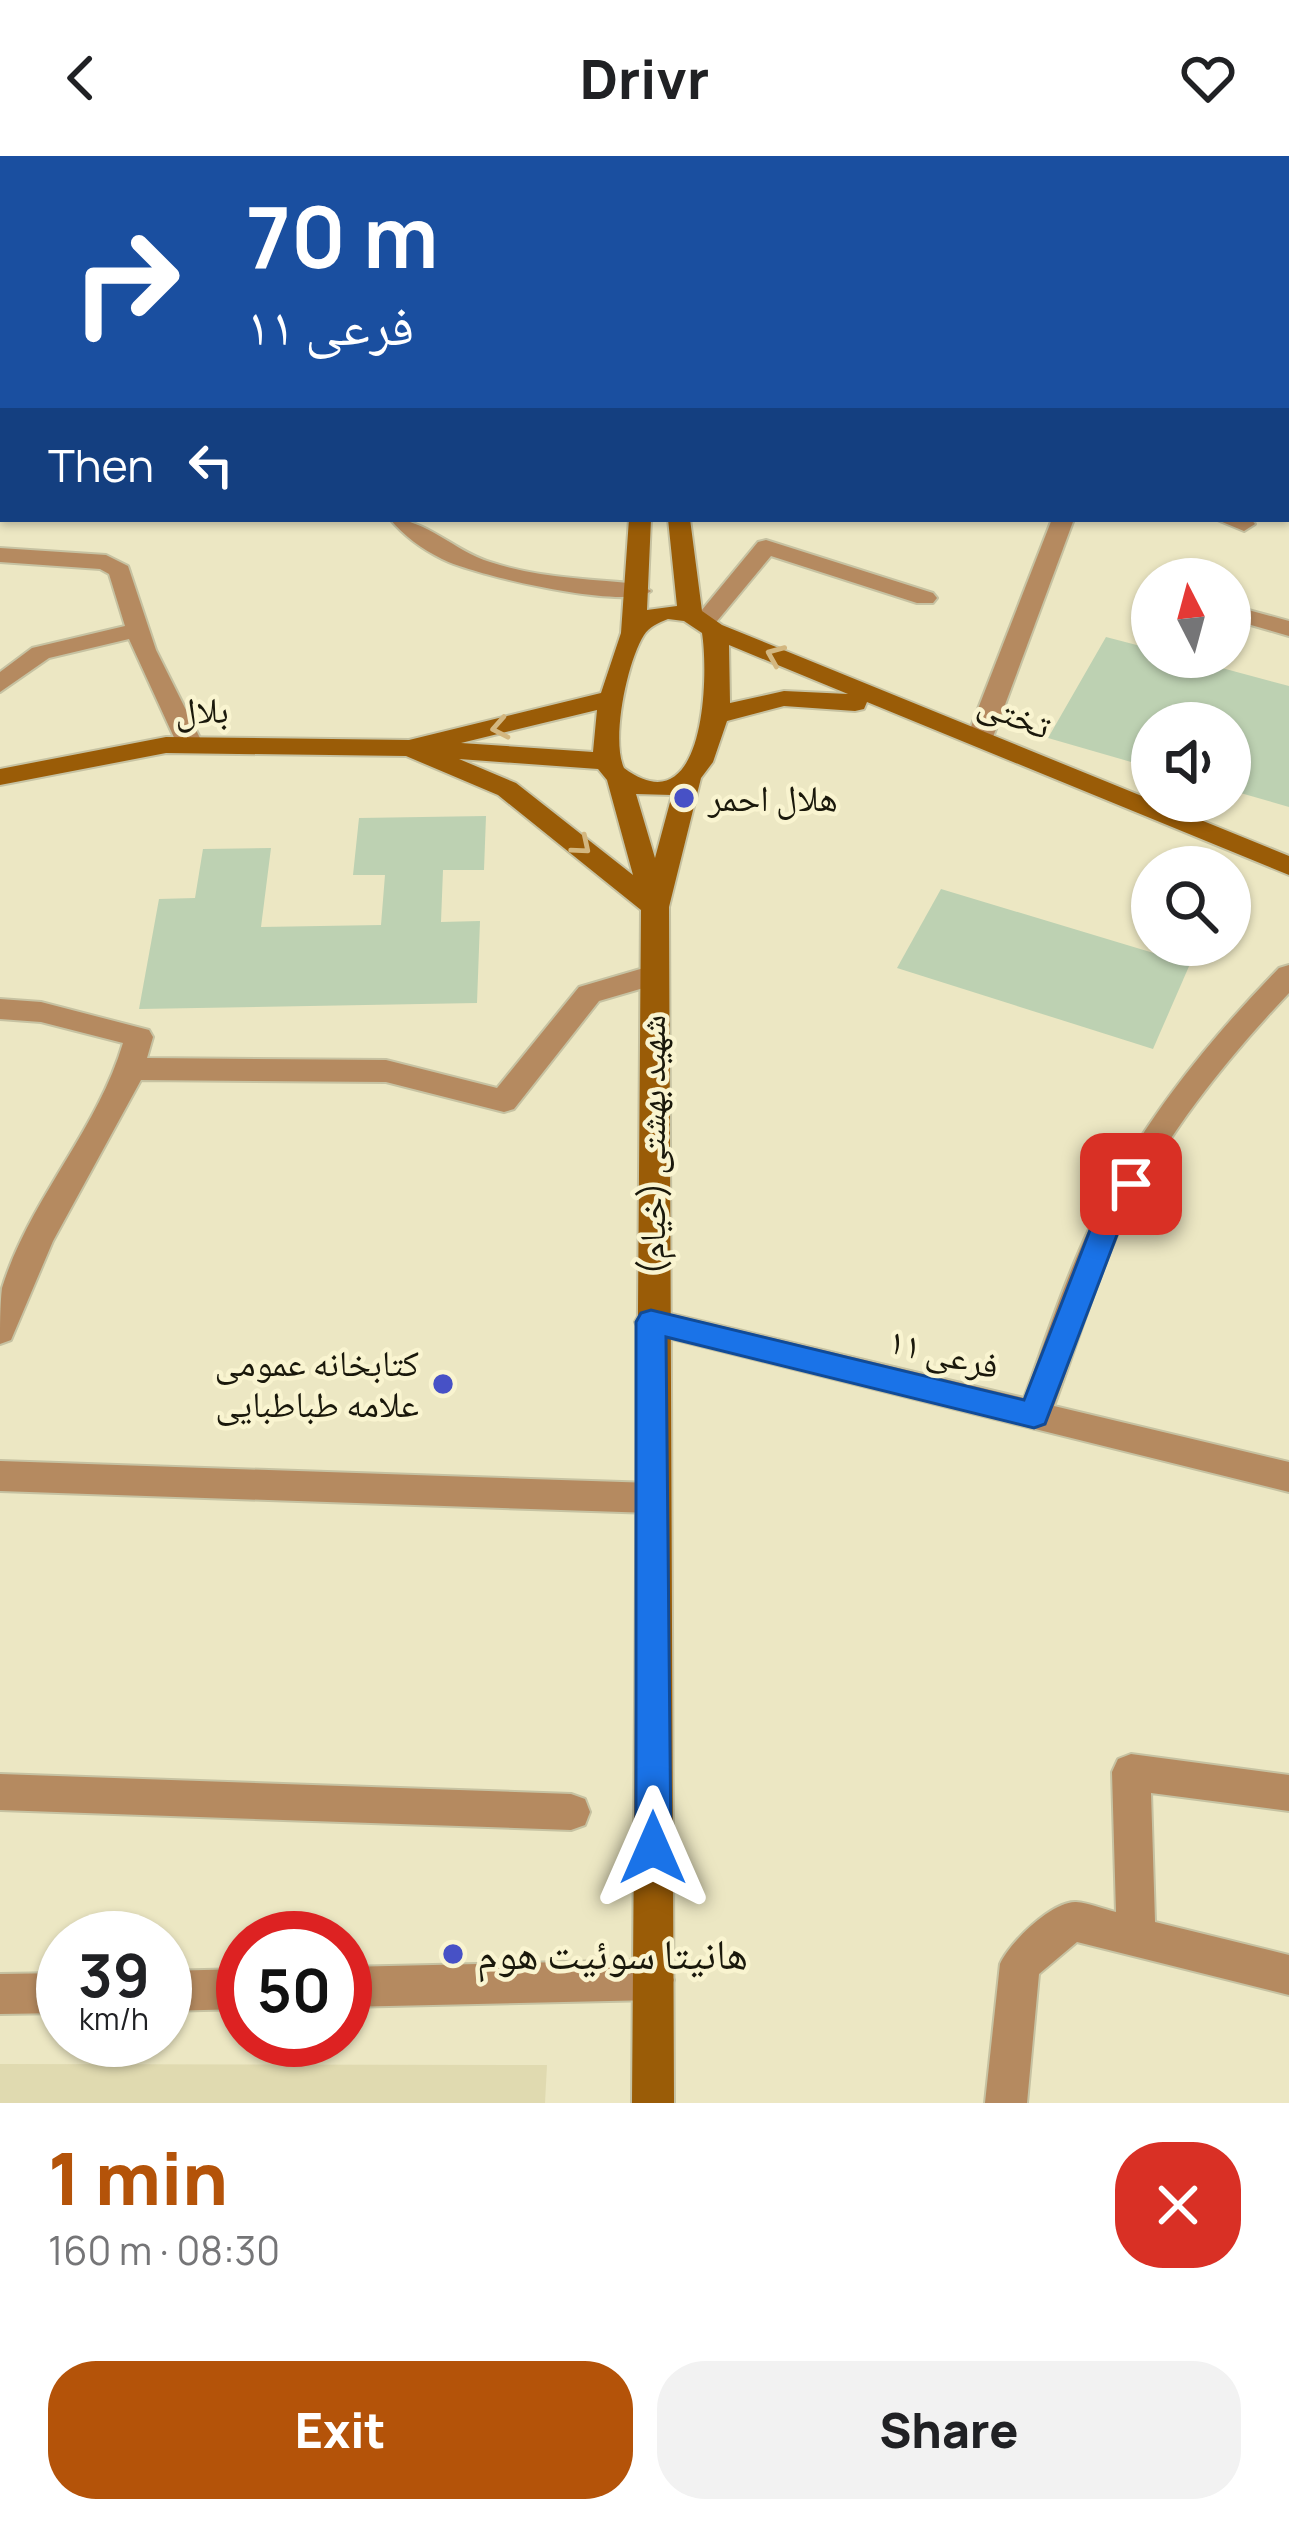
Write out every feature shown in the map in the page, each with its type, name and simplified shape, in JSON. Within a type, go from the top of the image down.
[{"type":"main road","points":[[613,769],[613,698],[638,591],[640,522]]},
{"type":"main road","points":[[409,748],[613,769],[653,788],[689,779],[698,770],[716,717],[720,676],[680,522]]},
{"type":"main road","points":[[631,629],[645,618],[666,612],[703,622]]},
{"type":"main road","name":"تختی","points":[[703,622],[1289,866]]},
{"type":"main road","points":[[716,717],[754,701],[805,694],[913,713]]},
{"type":"main road","points":[[409,748],[613,698]]},
{"type":"main road","name":"بلال","points":[[0,777],[190,744],[409,748]]},
{"type":"main road","points":[[409,748],[507,789],[655,908]]},
{"type":"main road","name":"شهید بهشتی (خیام)","points":[[613,769],[655,908]]},
{"type":"main road","name":"شهید بهشتی (خیام)","points":[[653,2103],[655,908],[689,779]]},
{"type":"street","points":[[404,522],[421,539],[462,560],[518,578],[638,591]]},
{"type":"street","points":[[980,737],[1062,522]]},
{"type":"street","points":[[703,622],[766,547],[925,598]]},
{"type":"street","points":[[0,555],[106,562],[121,571],[137,630],[190,744]]},
{"type":"street","points":[[1251,618],[1289,629]]},
{"type":"street","points":[[0,684],[41,653],[137,630]]},
{"type":"street","points":[[130,1069],[386,1071],[504,1101],[590,994],[654,975]]},
{"type":"street","points":[[1034,1415],[1106,1225],[1179,1103],[1248,1017],[1289,975]]},
{"type":"street","points":[[0,1009],[41,1012],[139,1036],[125,1085],[38,1239],[0,1331]]},
{"type":"street","name":"فرعی ۱۱","points":[[651,1322],[1289,1478]]},
{"type":"street","points":[[0,1476],[652,1498]]},
{"type":"street","points":[[1136,1936],[1131,1772],[1289,1792]]},
{"type":"street","points":[[0,1792],[571,1812]]},
{"type":"street","points":[[1006,2103],[1020,1964],[1072,1921],[1289,1975]]},
{"type":"street","points":[[372,1986],[654,1980]]},
{"type":"street","points":[[0,1994],[36,1993]]},
{"type":"shaded area","points":[[0,2064],[547,2065],[545,2103],[0,2103]]},
{"type":"building","points":[[1106,637],[1131,644],[1131,678],[1251,676],[1289,686],[1289,807],[1251,796],[1251,702],[1131,702],[1131,762],[1048,738]]},
{"type":"building","points":[[486,816],[484,870],[443,870],[441,922],[480,921],[477,1003],[139,1009],[159,899],[195,898],[203,849],[271,848],[261,927],[381,925],[385,875],[353,875],[359,818]]},
{"type":"building","points":[[941,889],[1131,946],[1131,966],[1189,966],[1153,1049],[897,968]]},
{"type":"place","name":"هلال احمر","points":[[684,798]]},
{"type":"place","name":"کتابخانه عمومی علامه طباطبایی","points":[[443,1384]]},
{"type":"place","name":"هانیتا سوئیت هوم","points":[[453,1954]]},
{"type":"route","points":[[653,1848],[651,1322],[1034,1415],[1106,1225],[1131,1184]]}]
